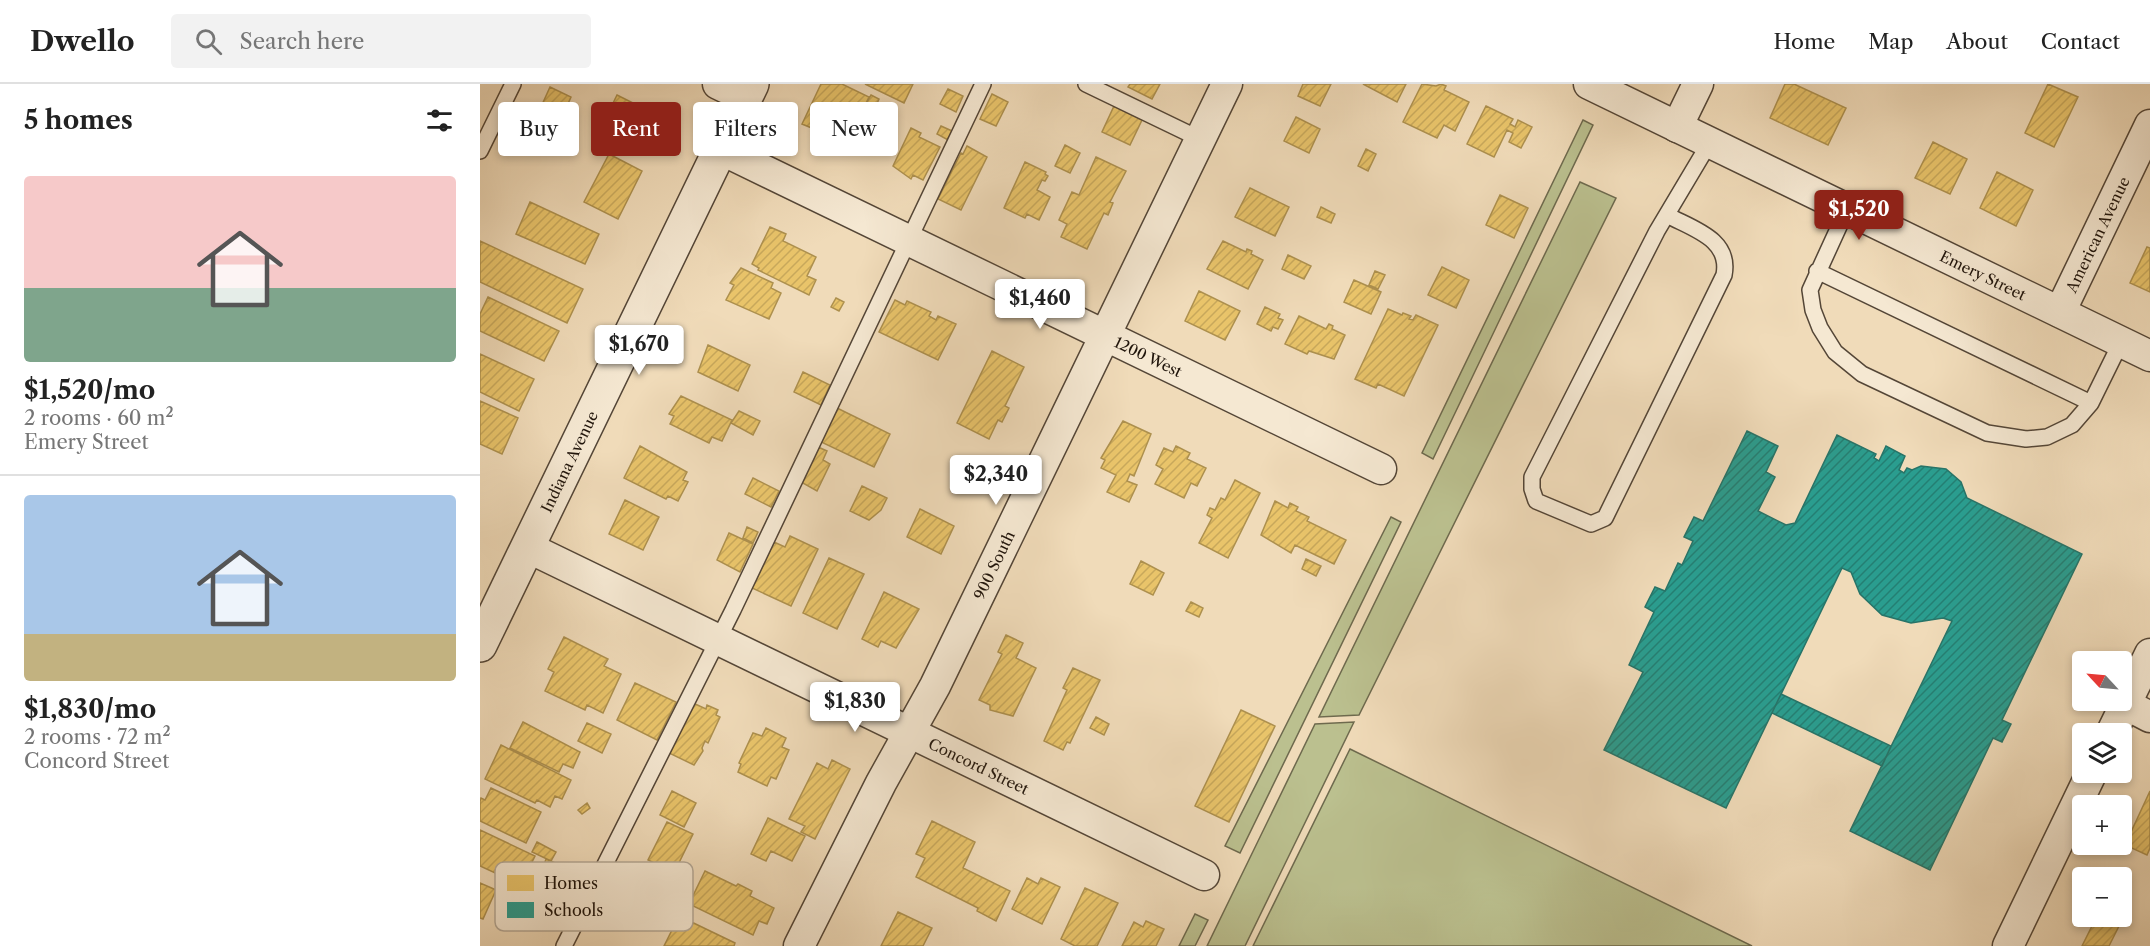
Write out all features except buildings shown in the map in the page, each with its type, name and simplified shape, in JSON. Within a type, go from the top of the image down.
[{"type":"street","name":"900 South","points":[[799,946],[880,783],[936,686],[1227,84]]},
{"type":"street","name":"Emery Street","points":[[1589,84],[2150,356]]},
{"type":"street","points":[[1677,127],[1698,84]]},
{"type":"street","name":"American Avenue","points":[[2060,312],[2150,125]]},
{"type":"street","name":"Indiana Avenue","points":[[480,645],[716,156]]},
{"type":"street","name":"1200 West","points":[[736,156],[1381,469]]},
{"type":"street","name":"Concord Street","points":[[527,547],[1204,875]]},
{"type":"street","points":[[2124,723],[2138,711],[2150,654]]},
{"type":"street","points":[[2008,946],[2087,783]]},
{"type":"lane","points":[[480,151],[513,84]]},
{"type":"lane","points":[[606,862],[718,639],[983,84]]},
{"type":"lane","points":[[1086,84],[1200,139]]},
{"type":"lane","points":[[1667,215],[1715,240],[1726,262],[1724,275],[1605,518],[1591,524],[1536,501],[1532,489],[1532,477],[1667,215],[1710,142]]},
{"type":"lane","points":[[1847,209],[1810,290],[1813,310],[1820,328],[1835,352],[1862,374],[1987,433],[2026,439],[2047,437],[2072,425],[2091,403],[2121,342]]},
{"type":"lane","points":[[1817,271],[2091,403]]},
{"type":"lane","points":[[564,946],[572,931]]},
{"type":"green space","points":[[1583,120],[1593,125],[1433,459],[1422,453]]},
{"type":"green space","points":[[1580,182],[1616,198],[1359,715],[1319,717]]},
{"type":"green space","points":[[1391,517],[1401,522],[1240,853],[1225,846]]},
{"type":"green space","points":[[1354,722],[1245,946],[1207,946],[1315,724]]},
{"type":"green space","points":[[1350,749],[1752,946],[1253,946]]},
{"type":"green space","points":[[1195,914],[1208,920],[1195,946],[1179,946]]}]
